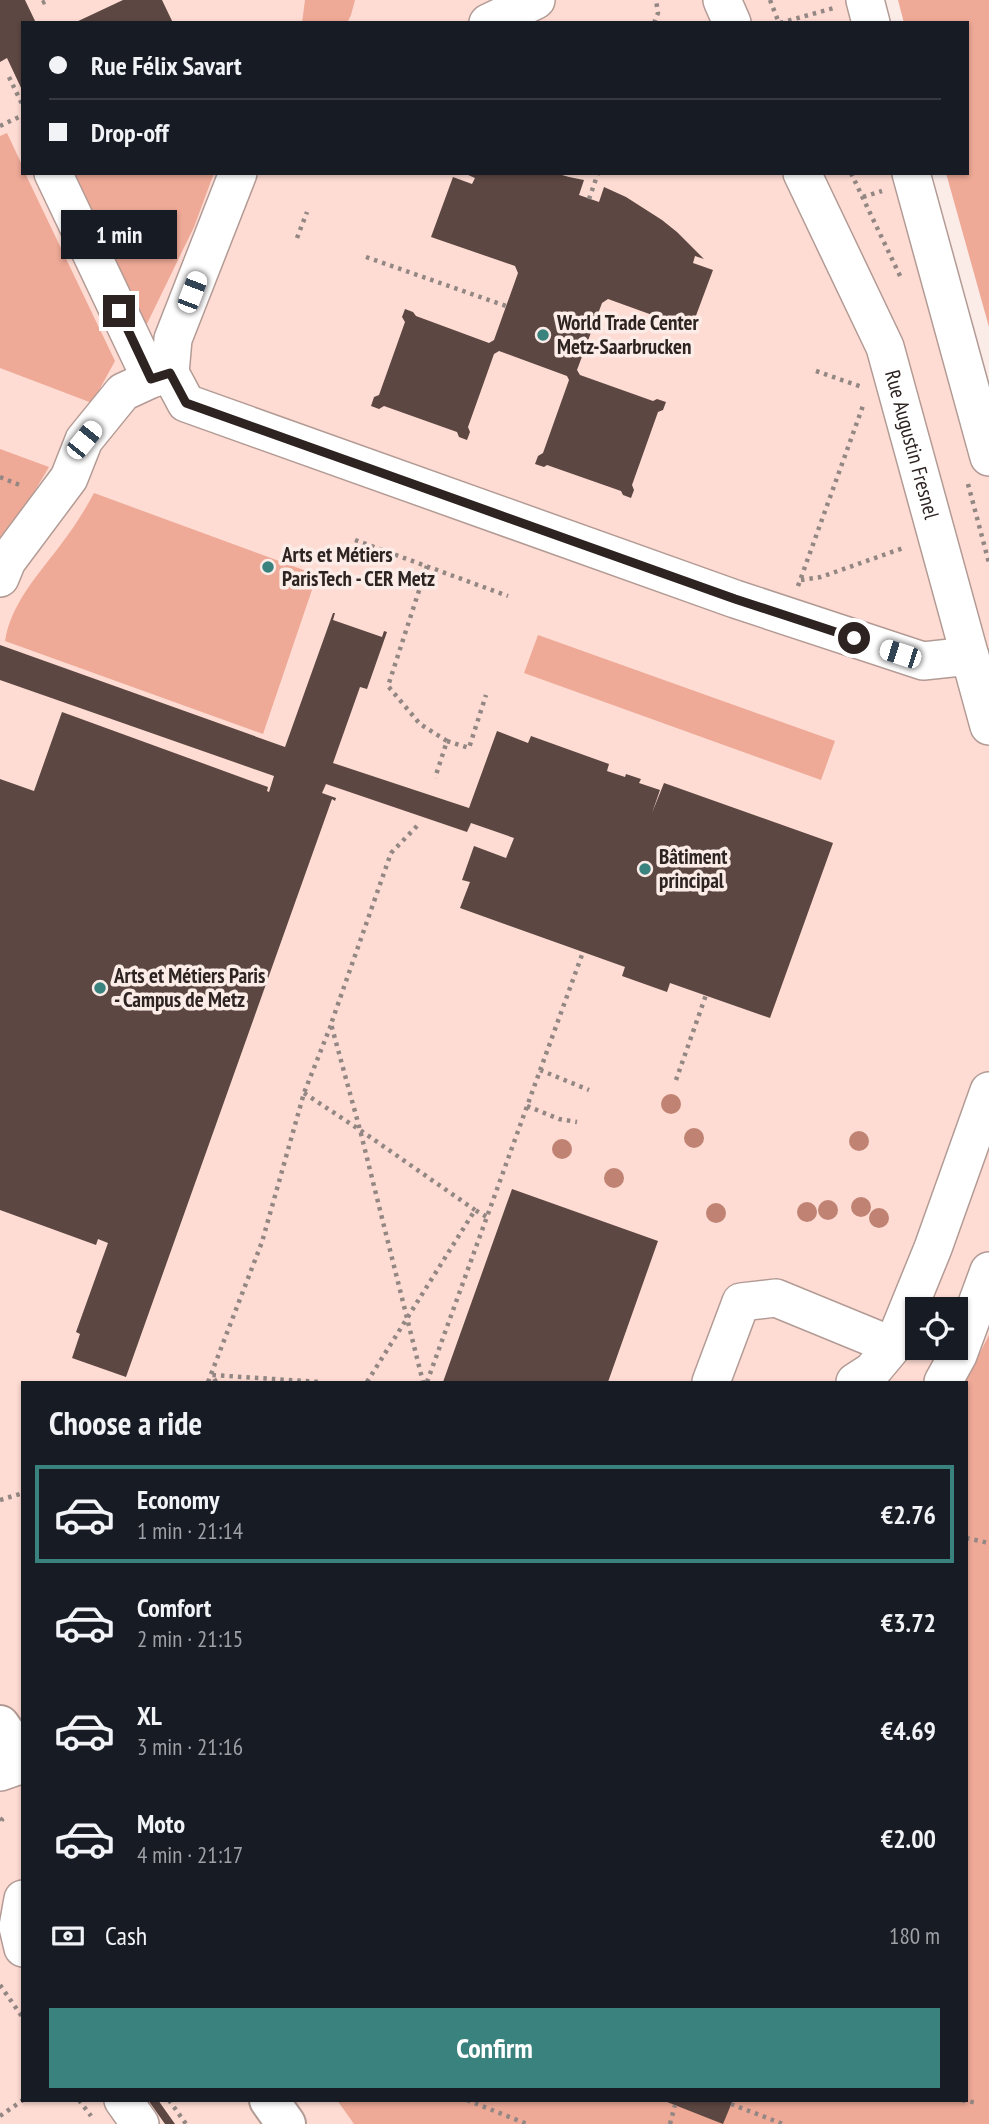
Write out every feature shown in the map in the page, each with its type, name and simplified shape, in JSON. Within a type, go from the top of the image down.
[{"type":"main road","points":[[0,1725],[21,1754]]},
{"type":"main road","points":[[270,2102],[286,2124]]},
{"type":"street","points":[[492,21],[536,0]]},
{"type":"street","points":[[722,0],[731,21]]},
{"type":"street","points":[[852,3],[869,21]]},
{"type":"street","points":[[54,175],[161,376],[186,403],[923,662],[970,656]]},
{"type":"street","points":[[0,578],[7,561],[69,478],[84,440],[123,392],[161,376],[237,175]]},
{"type":"street","name":"Rue Augustin Fresnel","points":[[803,175],[885,347],[882,387],[937,537],[989,726]]},
{"type":"street","points":[[912,175],[989,457]]},
{"type":"street","points":[[857,1381],[872,1371],[893,1346],[933,1248],[989,1091]]},
{"type":"street","points":[[933,1248],[989,1271],[958,1355],[944,1381]]},
{"type":"street","points":[[711,1381],[741,1301],[776,1298],[893,1346]]},
{"type":"street","points":[[0,1772],[21,1765]]},
{"type":"street","points":[[21,1910],[18,1927],[21,1940]]},
{"type":"street","points":[[124,2102],[140,2124]]},
{"type":"path","points":[[42,3],[49,0]]},
{"type":"path","points":[[655,21],[658,13],[656,0]]},
{"type":"path","points":[[770,0],[779,21]]},
{"type":"path","points":[[787,21],[852,3]]},
{"type":"path","points":[[9,77],[21,102]]},
{"type":"path","points":[[0,126],[21,116]]},
{"type":"path","points":[[589,199],[597,175]]},
{"type":"path","points":[[297,238],[307,212]]},
{"type":"path","points":[[366,257],[506,306]]},
{"type":"path","points":[[785,615],[882,387],[817,370]]},
{"type":"path","points":[[800,580],[821,577],[937,537]]},
{"type":"path","points":[[355,540],[508,596]]},
{"type":"path","points":[[427,566],[388,686],[420,724],[447,741],[469,748],[486,695]]},
{"type":"path","points":[[435,778],[447,741]]},
{"type":"path","points":[[209,1381],[261,1242],[304,1093],[391,853],[417,826]]},
{"type":"path","points":[[425,1381],[583,952]]},
{"type":"path","points":[[676,1080],[706,995]]},
{"type":"path","points":[[331,1024],[425,1381]]},
{"type":"path","points":[[540,1070],[589,1090]]},
{"type":"path","points":[[304,1093],[487,1217]]},
{"type":"path","points":[[527,1106],[559,1119],[577,1122]]},
{"type":"path","points":[[368,1381],[475,1210]]},
{"type":"path","points":[[212,1376],[215,1381]]},
{"type":"path","points":[[212,1376],[302,1381]]},
{"type":"path","points":[[0,1500],[21,1494]]},
{"type":"path","points":[[968,1538],[989,1543]]},
{"type":"path","points":[[0,1985],[21,2015]]},
{"type":"path","points":[[0,2116],[21,2101]]},
{"type":"path","points":[[968,2101],[977,2103]]},
{"type":"path","points":[[80,2102],[96,2124]]},
{"type":"path","points":[[170,2102],[186,2124]]},
{"type":"path","points":[[472,2102],[527,2124]]},
{"type":"path","points":[[732,2104],[783,2124]]},
{"type":"path","points":[[670,2124],[675,2105]]},
{"type":"shaded area","points":[[0,0],[885,0],[890,21],[21,21],[21,175],[930,175],[989,386],[989,2124],[0,2124]]},
{"type":"shaded area","points":[[305,0],[355,0],[348,21],[302,21]]},
{"type":"shaded area","points":[[898,0],[989,0],[989,327],[947,175],[969,175],[969,21],[903,21]]},
{"type":"shaded area","points":[[7,133],[21,163],[21,175],[26,175],[115,361],[92,403],[0,368],[0,136]]},
{"type":"shaded area","points":[[69,175],[213,175],[194,227],[143,332]]},
{"type":"shaded area","points":[[0,449],[49,467],[0,549]]},
{"type":"shaded area","points":[[94,493],[317,575],[263,734],[5,641],[19,603]]},
{"type":"shaded area","points":[[538,635],[835,741],[821,780],[524,673]]},
{"type":"shaded area","points":[[989,1335],[989,2124],[354,2124],[338,2102],[968,2102],[968,1381],[966,1381]]},
{"type":"building","points":[[0,0],[25,0],[35,21],[21,21],[21,88],[7,58],[0,62]]},
{"type":"building","points":[[123,0],[162,0],[172,21],[78,21]]},
{"type":"building","name":"World Trade Center Metz-Saarbrucken","points":[[468,175],[562,175],[584,180],[579,195],[599,202],[604,187],[626,197],[662,220],[704,259],[695,256],[693,263],[713,270],[691,329],[608,299],[602,303],[577,370],[580,375],[653,401],[657,399],[666,402],[663,410],[658,412],[632,485],[634,490],[631,498],[623,495],[621,491],[547,465],[544,467],[535,464],[538,456],[543,453],[569,380],[567,376],[499,351],[494,354],[468,427],[470,432],[467,440],[459,437],[457,432],[384,406],[379,409],[371,406],[374,397],[379,395],[405,322],[402,317],[405,309],[416,316],[489,343],[494,340],[518,273],[515,266],[431,237],[453,177],[472,184],[475,178]]},
{"type":"building","points":[[333,613],[333,620],[382,637],[384,631],[387,632],[367,689],[360,687],[333,763],[469,808],[497,731],[528,743],[531,736],[609,764],[607,771],[641,779],[639,783],[660,790],[652,813],[664,783],[833,843],[770,1018],[670,983],[667,992],[622,976],[625,967],[460,908],[470,882],[462,880],[474,846],[506,858],[514,838],[471,823],[467,832],[326,784],[322,793],[336,798],[335,801],[332,799],[126,1377],[72,1358],[80,1334],[76,1332],[108,1243],[98,1239],[96,1245],[0,1210],[0,779],[34,791],[62,712],[268,787],[269,792],[274,776],[0,680],[0,645],[285,747]]},
{"type":"building","points":[[512,1189],[658,1241],[608,1381],[443,1381]]},
{"type":"building","points":[[149,2102],[159,2102],[175,2124],[165,2124]]},
{"type":"building","points":[[667,2102],[732,2102],[723,2124]]},
{"type":"place","name":"World Trade Center Metz-Saarbrucken","points":[[543,335]]},
{"type":"place","name":"Arts et Métiers ParisTech - CER Metz","points":[[268,567]]},
{"type":"place","name":"Bâtiment principal","points":[[645,869]]},
{"type":"place","name":"Arts et Métiers Paris - Campus de Metz","points":[[100,988]]},
{"type":"route","points":[[119,311],[151,379],[170,373],[186,403],[735,599],[854,638]]}]
